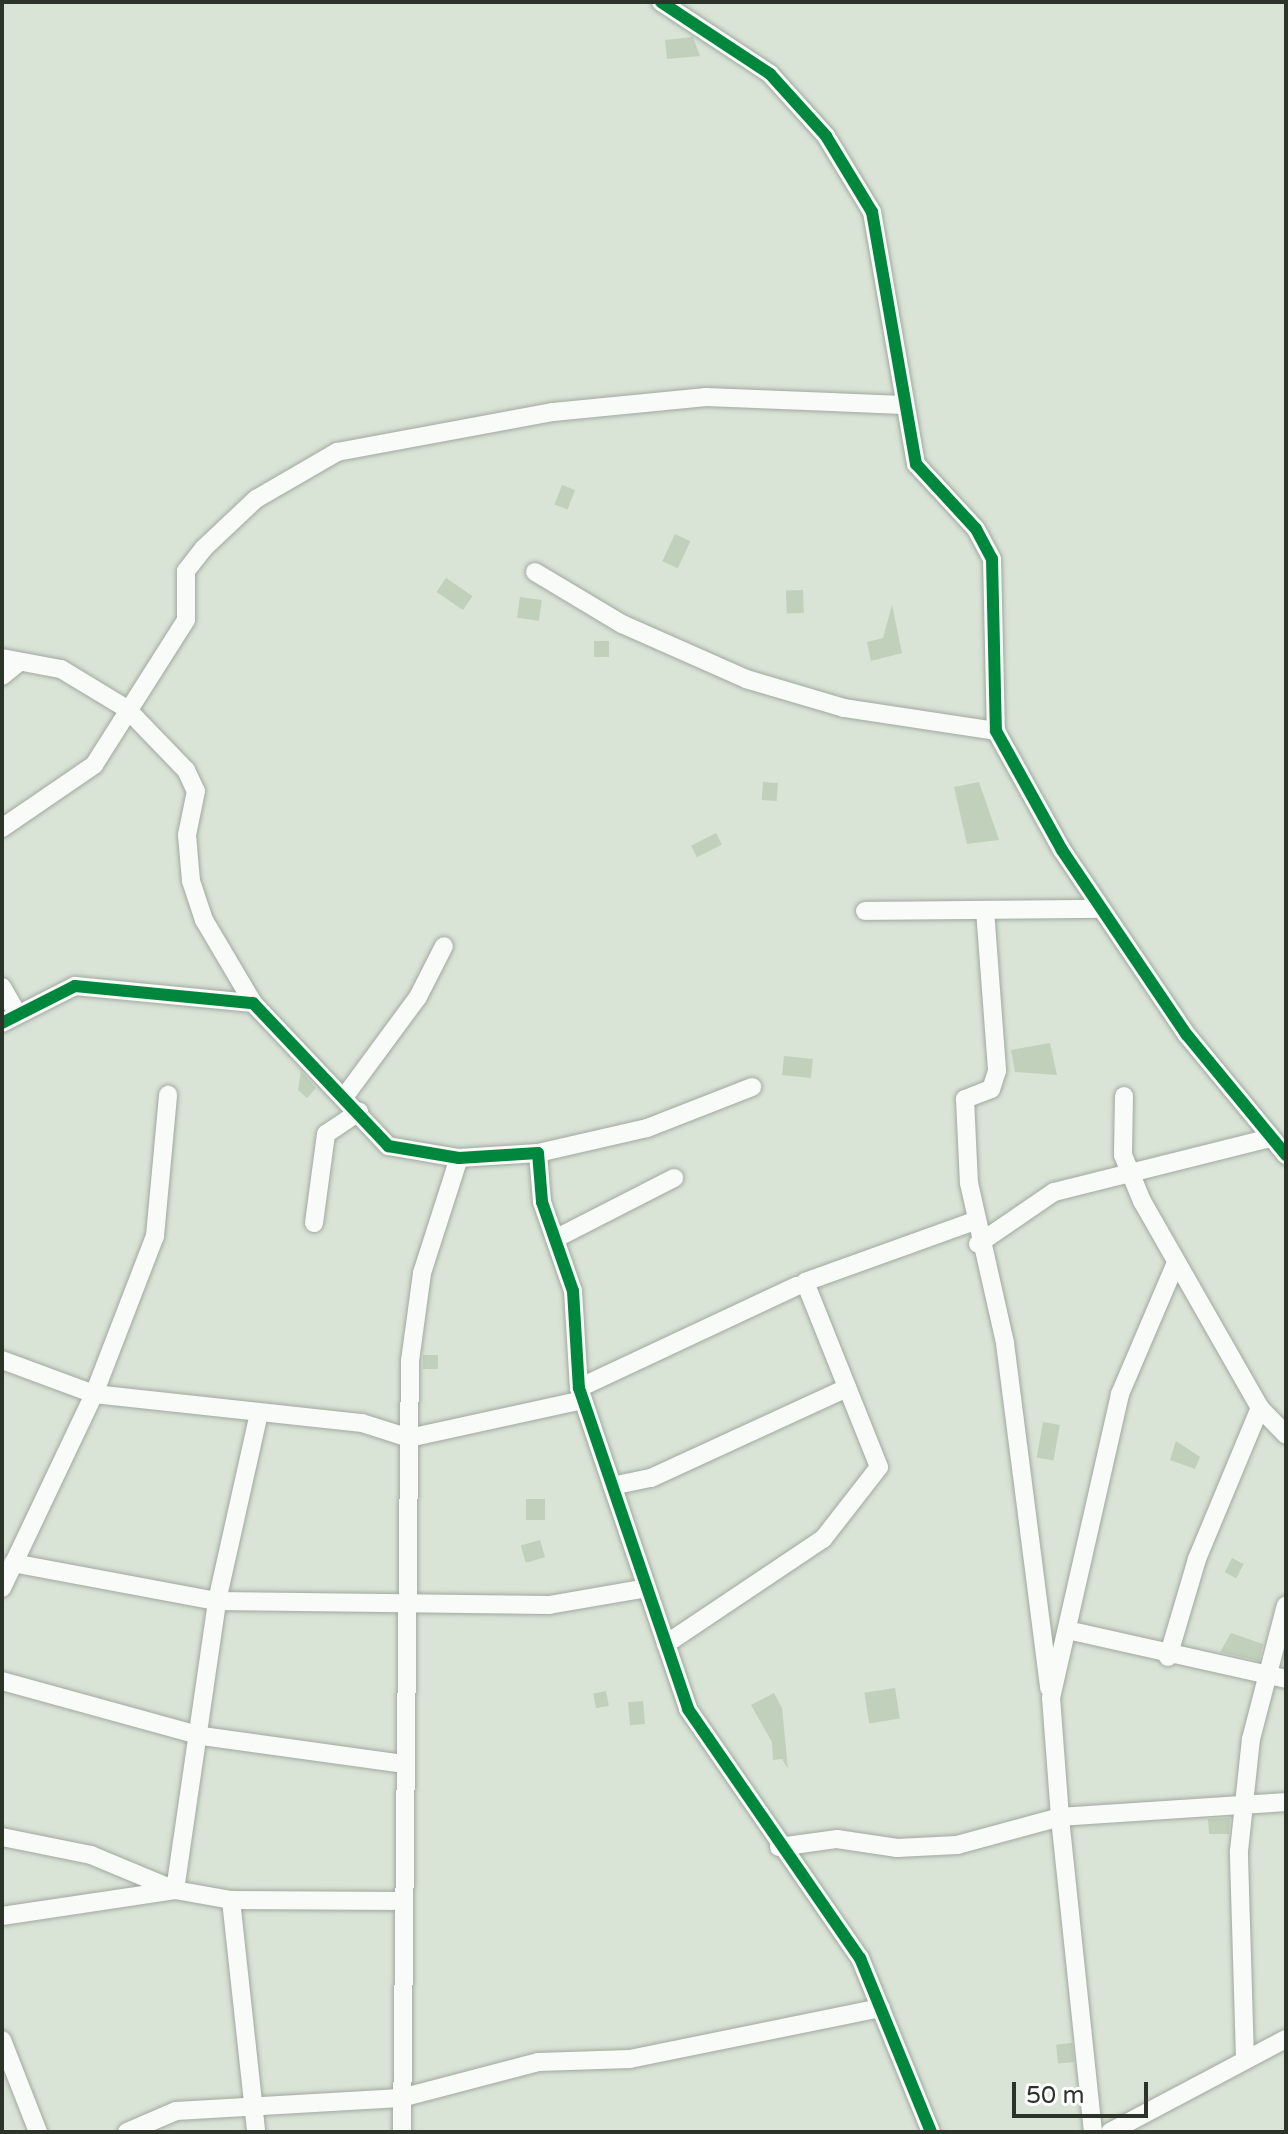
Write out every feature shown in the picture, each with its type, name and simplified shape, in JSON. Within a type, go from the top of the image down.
[{"type":"street","points":[[661,2],[770,74],[826,136],[864,199],[886,282],[903,405],[916,464],[976,529],[992,559],[996,731],[1101,909],[1266,1139],[1286,1155]]},
{"type":"street","points":[[2,828],[94,765],[186,620],[186,571],[204,548],[256,499],[337,452],[553,412],[706,397],[903,405]]},
{"type":"street","points":[[535,572],[622,624],[746,679],[844,708],[996,731]]},
{"type":"street","points":[[2,676],[10,661],[61,669],[127,709],[186,770],[196,791],[187,835],[191,881],[204,920],[253,1003],[345,1096],[388,1146],[459,1158],[538,1153],[647,1128],[752,1087]]},
{"type":"street","points":[[865,911],[1101,909]]},
{"type":"street","points":[[985,910],[997,1071],[991,1089],[965,1099],[974,1221],[1005,1343],[1051,1698],[1060,1817],[1093,2132]]},
{"type":"street","points":[[345,1096],[418,997],[444,946]]},
{"type":"street","points":[[2,987],[9,1017],[75,986],[253,1003]]},
{"type":"street","points":[[2,1588],[94,1394],[155,1236],[168,1095]]},
{"type":"street","points":[[1124,1096],[1123,1155],[1131,1173],[1176,1263],[1260,1408],[1286,1435]]},
{"type":"street","points":[[314,1223],[326,1134],[359,1112]]},
{"type":"street","points":[[978,1244],[1054,1192],[1266,1139]]},
{"type":"street","points":[[538,1153],[555,1239],[573,1291],[581,1394],[688,1709],[779,1847],[860,1958],[931,2132]]},
{"type":"street","points":[[402,2132],[409,1438],[422,1273],[459,1158]]},
{"type":"street","points":[[555,1239],[674,1178]]},
{"type":"street","points":[[666,1644],[823,1539],[866,1490],[879,1467],[805,1282],[974,1221]]},
{"type":"street","points":[[1051,1698],[1120,1394],[1176,1263]]},
{"type":"street","points":[[2,1360],[94,1394],[258,1417],[362,1423],[409,1438],[581,1394],[797,1286]]},
{"type":"street","points":[[612,1486],[651,1478],[847,1388]]},
{"type":"street","points":[[1168,1657],[1197,1559],[1260,1408]]},
{"type":"street","points":[[175,1890],[202,1736],[217,1601],[258,1417]]},
{"type":"street","points":[[13,1563],[217,1601],[549,1605],[647,1588]]},
{"type":"street","points":[[1245,2059],[1244,1808],[1277,1678],[1286,1605]]},
{"type":"street","points":[[1067,1630],[1168,1657],[1277,1678]]},
{"type":"street","points":[[2,1681],[202,1736],[405,1764]]},
{"type":"street","points":[[779,1847],[837,1839],[897,1848],[957,1845],[1060,1817],[1244,1808],[1286,1802]]},
{"type":"street","points":[[2,1837],[91,1855],[175,1890],[231,1900],[404,1901]]},
{"type":"street","points":[[2,1916],[175,1890]]},
{"type":"street","points":[[231,1900],[256,2132]]},
{"type":"street","points":[[127,2132],[176,2111],[252,2102],[401,2098],[538,2062],[630,2059],[881,2008]]},
{"type":"street","points":[[1110,2132],[1286,2039]]},
{"type":"street","points":[[2,2040],[38,2132]]},
{"type":"building","points":[[693,37],[700,56],[667,59],[665,40]]},
{"type":"building","points":[[562,485],[575,490],[568,510],[554,505]]},
{"type":"building","points":[[675,534],[690,541],[678,568],[662,561]]},
{"type":"building","points":[[446,578],[473,596],[463,610],[436,592]]},
{"type":"building","points":[[803,590],[804,613],[787,614],[786,591]]},
{"type":"building","points":[[520,597],[542,600],[539,621],[517,618]]},
{"type":"building","points":[[892,605],[902,653],[871,661],[867,642],[883,638]]},
{"type":"building","points":[[594,641],[609,641],[609,657],[594,657]]},
{"type":"building","points":[[763,782],[778,783],[777,801],[762,800]]},
{"type":"building","points":[[979,782],[999,840],[967,844],[954,787]]},
{"type":"building","points":[[716,833],[722,845],[697,857],[691,846]]},
{"type":"building","points":[[1050,1043],[1057,1075],[1015,1072],[1011,1050]]},
{"type":"building","points":[[784,1056],[813,1059],[811,1078],[782,1075]]},
{"type":"building","points":[[301,1071],[316,1088],[307,1098],[298,1090]]},
{"type":"building","points":[[423,1355],[438,1355],[438,1369],[423,1369]]},
{"type":"building","points":[[1043,1422],[1060,1425],[1053,1460],[1037,1457]]},
{"type":"building","points":[[1176,1441],[1200,1457],[1195,1469],[1170,1460]]},
{"type":"building","points":[[526,1499],[545,1499],[545,1520],[526,1520]]},
{"type":"building","points":[[540,1540],[545,1557],[526,1563],[521,1546]]},
{"type":"building","points":[[1232,1558],[1244,1564],[1236,1578],[1225,1572]]},
{"type":"building","points":[[1231,1633],[1263,1644],[1259,1661],[1220,1652]]},
{"type":"building","points":[[895,1688],[900,1719],[869,1723],[864,1693]]},
{"type":"building","points":[[606,1691],[609,1706],[596,1708],[593,1693]]},
{"type":"building","points":[[774,1693],[782,1708],[788,1769],[782,1759],[773,1760],[772,1742],[751,1705]]},
{"type":"building","points":[[643,1701],[645,1724],[630,1725],[628,1702]]},
{"type":"building","points":[[1230,1818],[1229,1834],[1209,1834],[1208,1819]]},
{"type":"building","points":[[1072,2043],[1074,2062],[1058,2064],[1056,2045]]},
{"type":"cycle path","points":[[661,2],[770,74],[826,136],[872,212],[916,464],[976,529],[992,559],[996,731],[1062,850],[1187,1035],[1286,1155]]},
{"type":"cycle path","points":[[2,1023],[75,986],[253,1003],[388,1146],[459,1158],[538,1153],[542,1202],[573,1291],[579,1388],[688,1709],[860,1958],[931,2132]]}]
